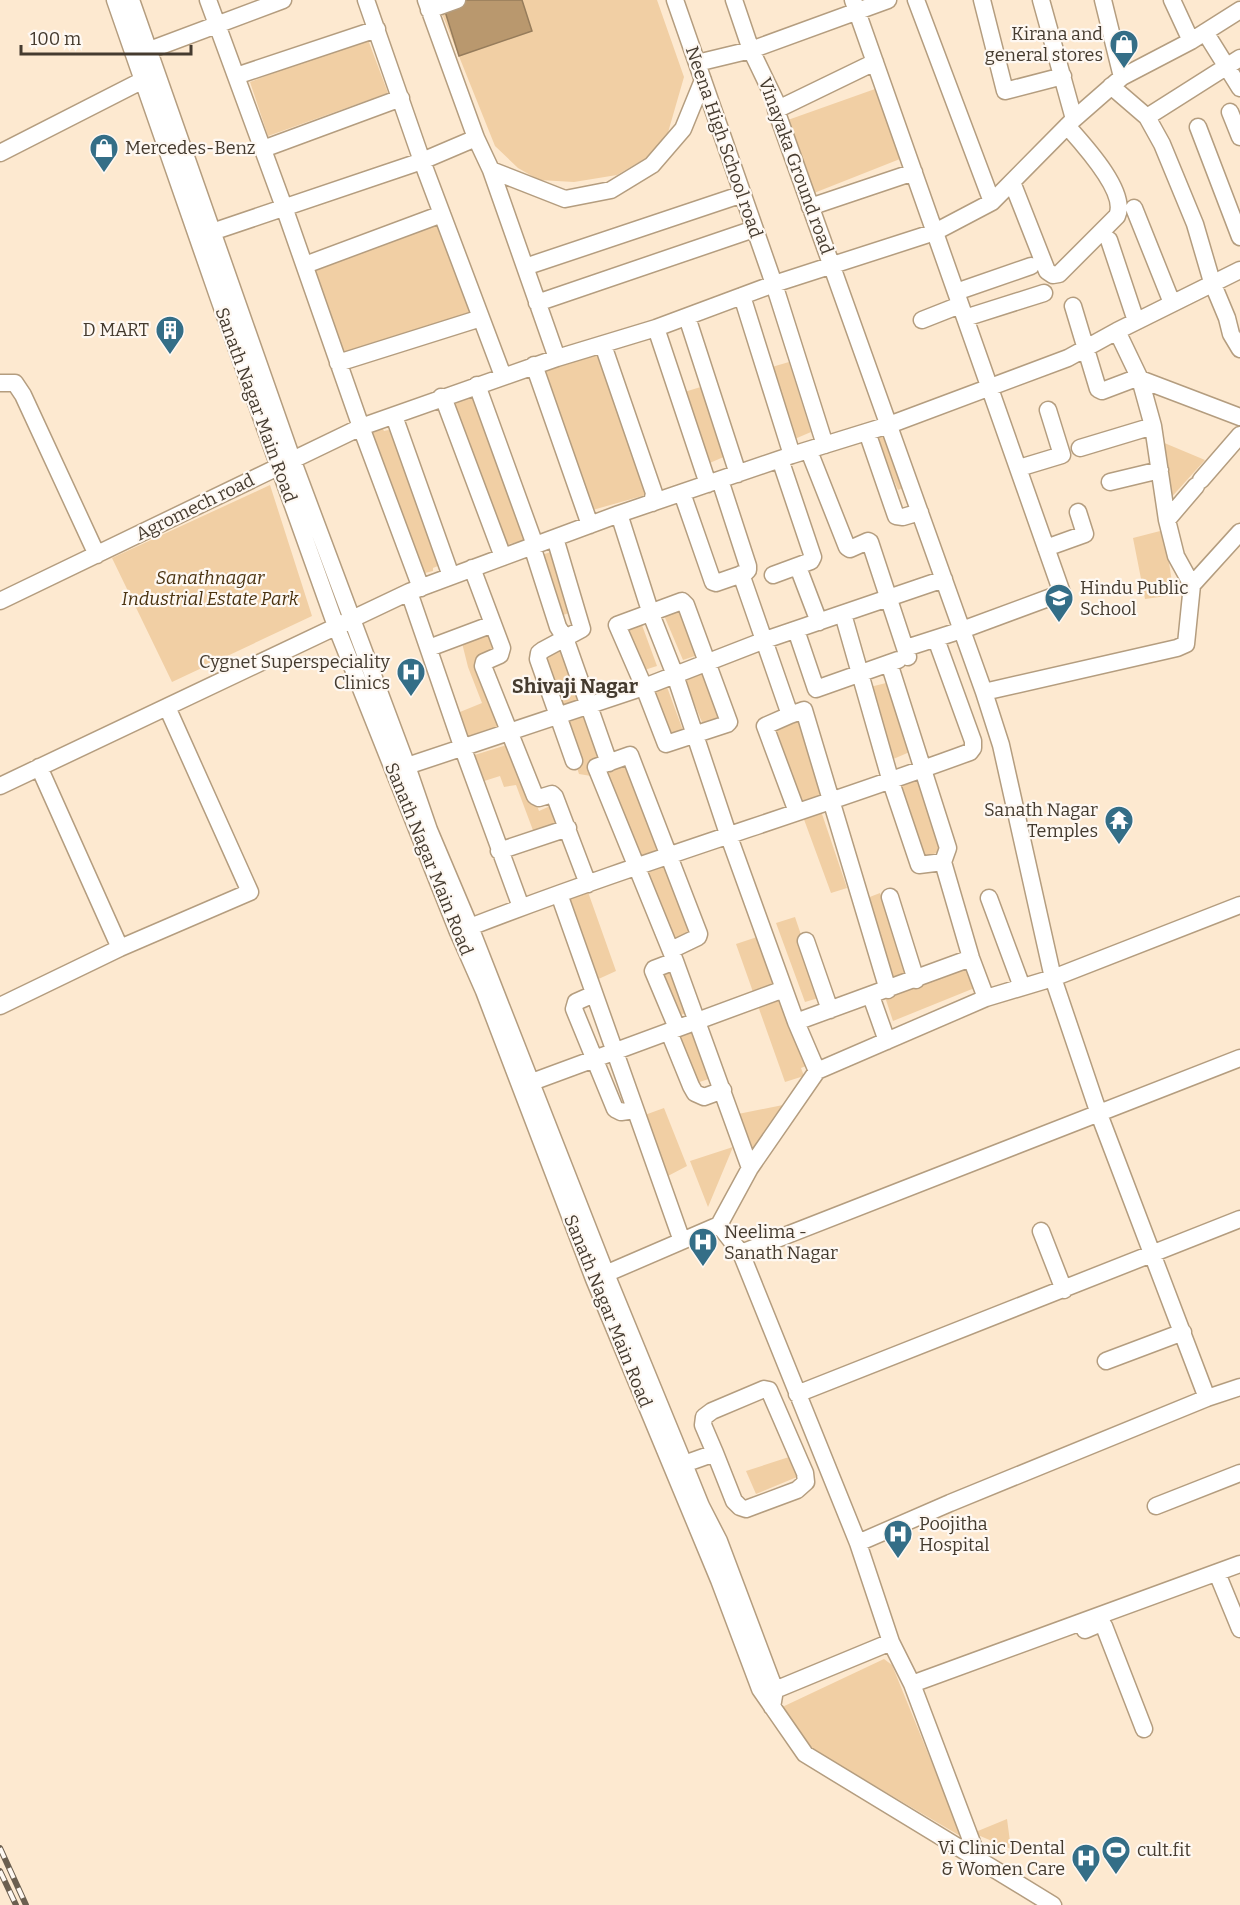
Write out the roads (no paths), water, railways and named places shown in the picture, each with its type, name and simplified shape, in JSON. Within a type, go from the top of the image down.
[{"type":"street","name":"Sanath Nagar Main Road","points":[[115,0],[142,53]]},
{"type":"street","name":"Sanath Nagar Main Road","points":[[131,0],[142,53],[182,195],[285,463],[458,932],[600,1276],[760,1689],[773,1699]]},
{"type":"street","points":[[208,0],[361,427],[415,590],[429,648],[521,907]]},
{"type":"street","points":[[142,53],[283,0]]},
{"type":"street","points":[[366,0],[422,161],[503,376]]},
{"type":"street","points":[[457,0],[428,5],[476,138],[491,170],[556,358]]},
{"type":"street","name":"Neena High School road","points":[[675,0],[774,284],[825,445]]},
{"type":"street","name":"Vinayaka Ground road","points":[[734,0],[751,50],[776,102],[776,110],[810,207],[984,692],[1001,745],[1053,978],[1100,1114],[1207,1398]]},
{"type":"street","points":[[697,63],[751,50],[856,6],[888,0]]},
{"type":"street","points":[[916,0],[992,202]]},
{"type":"street","points":[[982,0],[1005,91],[1063,76]]},
{"type":"street","points":[[1012,182],[1047,271],[1053,275],[1059,274],[1118,216],[1120,210],[1117,197],[1100,164],[1071,122],[1063,76],[1041,0]]},
{"type":"street","points":[[1102,0],[1117,82],[1147,117],[1162,144],[1195,224],[1212,282],[1231,333],[1240,349]]},
{"type":"street","points":[[1172,0],[1191,41]]},
{"type":"street","points":[[796,630],[816,688],[889,663],[962,630],[1062,593],[856,6]]},
{"type":"street","name":"Agromech road","points":[[0,601],[361,427],[534,365],[656,328],[774,284],[935,232],[992,202],[1071,122],[1117,82],[1191,41],[1240,10]]},
{"type":"street","points":[[236,76],[377,29]]},
{"type":"street","points":[[1205,32],[1234,62],[1240,88]]},
{"type":"street","points":[[776,110],[875,62]]},
{"type":"street","points":[[1147,117],[1234,62]]},
{"type":"street","name":"Sanath Nagar Main Road","points":[[150,77],[212,232],[285,463]]},
{"type":"street","points":[[0,153],[150,77]]},
{"type":"street","points":[[491,170],[565,199],[611,190],[652,165],[683,129],[703,80]]},
{"type":"street","points":[[263,149],[401,98]]},
{"type":"street","points":[[1230,112],[1240,137]]},
{"type":"street","points":[[1198,126],[1240,237]]},
{"type":"street","points":[[212,232],[422,161],[476,138]]},
{"type":"street","points":[[810,207],[914,172]]},
{"type":"street","points":[[525,267],[743,194]]},
{"type":"street","points":[[1134,208],[1172,303]]},
{"type":"street","points":[[304,266],[442,214]]},
{"type":"street","points":[[537,303],[754,229]]},
{"type":"street","points":[[1109,240],[1136,321]]},
{"type":"street","points":[[922,320],[960,305],[1031,266]]},
{"type":"street","points":[[0,786],[415,590],[619,514],[889,425],[1068,358],[1212,282],[1240,270]]},
{"type":"street","points":[[960,305],[1044,293]]},
{"type":"street","points":[[742,296],[794,455],[813,557],[811,561],[798,567],[773,575]]},
{"type":"street","points":[[1073,306],[1099,391],[1140,378],[1240,417]]},
{"type":"street","points":[[687,317],[738,474]]},
{"type":"street","points":[[338,363],[481,318]]},
{"type":"street","points":[[656,328],[748,570],[716,583],[713,582],[682,493]]},
{"type":"street","points":[[984,692],[1185,645],[1188,636],[1192,585],[1176,556],[1167,519],[1154,426],[1140,378],[1117,331]]},
{"type":"street","points":[[603,345],[654,493],[652,503]]},
{"type":"street","points":[[534,365],[590,525]]},
{"type":"street","points":[[0,383],[15,383],[23,395],[97,555]]},
{"type":"street","points":[[477,385],[533,546],[558,627],[565,638],[609,763]]},
{"type":"street","points":[[441,397],[503,557]]},
{"type":"street","points":[[1019,468],[1062,455],[1048,410]]},
{"type":"street","points":[[394,416],[451,576]]},
{"type":"street","points":[[1080,448],[1154,426]]},
{"type":"street","points":[[867,432],[896,516],[903,518],[920,512]]},
{"type":"street","points":[[1167,519],[1240,435]]},
{"type":"street","points":[[794,455],[847,547],[850,549],[870,542],[907,653]]},
{"type":"street","points":[[1110,483],[1160,470]]},
{"type":"street","points":[[1046,548],[1085,534],[1078,512]]},
{"type":"street","points":[[619,514],[651,614],[675,675],[728,834],[796,1022],[817,1071]]},
{"type":"street","points":[[1192,585],[1240,532]]},
{"type":"street","points":[[555,537],[582,629],[539,653],[538,658],[574,761]]},
{"type":"street","points":[[798,567],[819,622]]},
{"type":"street","points":[[472,568],[502,652],[484,662],[483,666],[535,796],[539,798],[552,794],[555,796],[588,884]]},
{"type":"street","points":[[741,574],[790,715]]},
{"type":"street","points":[[407,766],[644,687],[765,640],[944,579]]},
{"type":"street","points":[[684,602],[708,663],[729,722],[666,744],[616,625],[684,602]]},
{"type":"street","points":[[843,614],[891,782],[919,865],[943,862]]},
{"type":"street","points":[[343,623],[407,766],[429,830],[532,1082],[600,1276],[701,1506],[719,1541],[773,1699],[805,1754],[1053,1905]]},
{"type":"street","points":[[429,648],[493,624]]},
{"type":"street","points":[[470,927],[636,866],[891,782],[970,752],[973,748],[973,741],[938,642]]},
{"type":"street","points":[[889,663],[948,848],[943,862],[971,958],[986,998]]},
{"type":"street","points":[[0,1006],[120,948],[250,892],[167,707]]},
{"type":"street","points":[[797,812],[765,726],[804,710],[888,990]]},
{"type":"street","points":[[723,1090],[704,1097],[695,1093],[653,971],[654,969],[673,956],[698,937],[699,934],[630,755],[596,767],[673,956],[723,1090],[750,1168]]},
{"type":"street","points":[[39,767],[120,948]]},
{"type":"street","points":[[500,851],[568,828]]},
{"type":"street","points":[[558,894],[682,1241]]},
{"type":"street","points":[[890,897],[916,980]]},
{"type":"street","points":[[989,898],[1022,987]]},
{"type":"street","points":[[600,1276],[719,1224],[750,1168],[817,1071],[986,998],[1053,978],[1240,905]]},
{"type":"street","points":[[806,941],[830,1010]]},
{"type":"street","points":[[796,1022],[971,958]]},
{"type":"street","points":[[532,1082],[784,989]]},
{"type":"street","points":[[594,994],[576,1002],[574,1009],[617,1111],[635,1110]]},
{"type":"street","points":[[871,996],[887,1041]]},
{"type":"street","points":[[741,1253],[1240,1058]]},
{"type":"street","points":[[797,1394],[1240,1219]]},
{"type":"street","points":[[719,1224],[741,1253],[858,1543],[891,1642],[912,1684],[979,1861]]},
{"type":"street","points":[[1041,1231],[1064,1290]]},
{"type":"street","points":[[1106,1361],[1183,1332]]},
{"type":"street","points":[[858,1543],[1207,1398],[1240,1387]]},
{"type":"street","points":[[764,1389],[769,1390],[805,1473],[806,1482],[797,1490],[746,1509],[740,1507],[735,1501],[715,1453],[703,1425],[704,1417],[712,1411],[764,1389]]},
{"type":"street","points":[[684,1464],[715,1453]]},
{"type":"street","points":[[1156,1506],[1240,1473]]},
{"type":"street","points":[[912,1684],[1078,1629],[1240,1564]]},
{"type":"street","points":[[1217,1573],[1240,1629]]},
{"type":"street","points":[[1078,1629],[1099,1624],[1104,1626],[1144,1729]]},
{"type":"street","points":[[773,1699],[891,1642]]},
{"type":"railway","points":[[0,1848],[26,1905]]},
{"type":"railway","points":[[0,1871],[16,1905]]},
{"type":"place","name":"Kirana and general stores","points":[[1124,70]]},
{"type":"place","name":"Mercedes-Benz","points":[[104,174]]},
{"type":"place","name":"D MART","points":[[170,356]]},
{"type":"place","name":"Hindu Public School","points":[[1059,624]]},
{"type":"place","name":"Cygnet Superspeciality Clinics","points":[[411,698]]},
{"type":"place","name":"Sanath Nagar Temples","points":[[1119,846]]},
{"type":"place","name":"Neelima - Sanath Nagar","points":[[703,1268]]},
{"type":"place","name":"Poojitha Hospital","points":[[898,1560]]},
{"type":"place","name":"cult.fit","points":[[1116,1876]]},
{"type":"place","name":"Vi Clinic Dental & Women Care","points":[[1086,1884]]},
{"type":"district","name":"Shivaji Nagar","points":[[575,686]]},
{"type":"park label","name":"Sanathnagar Industrial Estate Park","points":[[210,588]]}]
